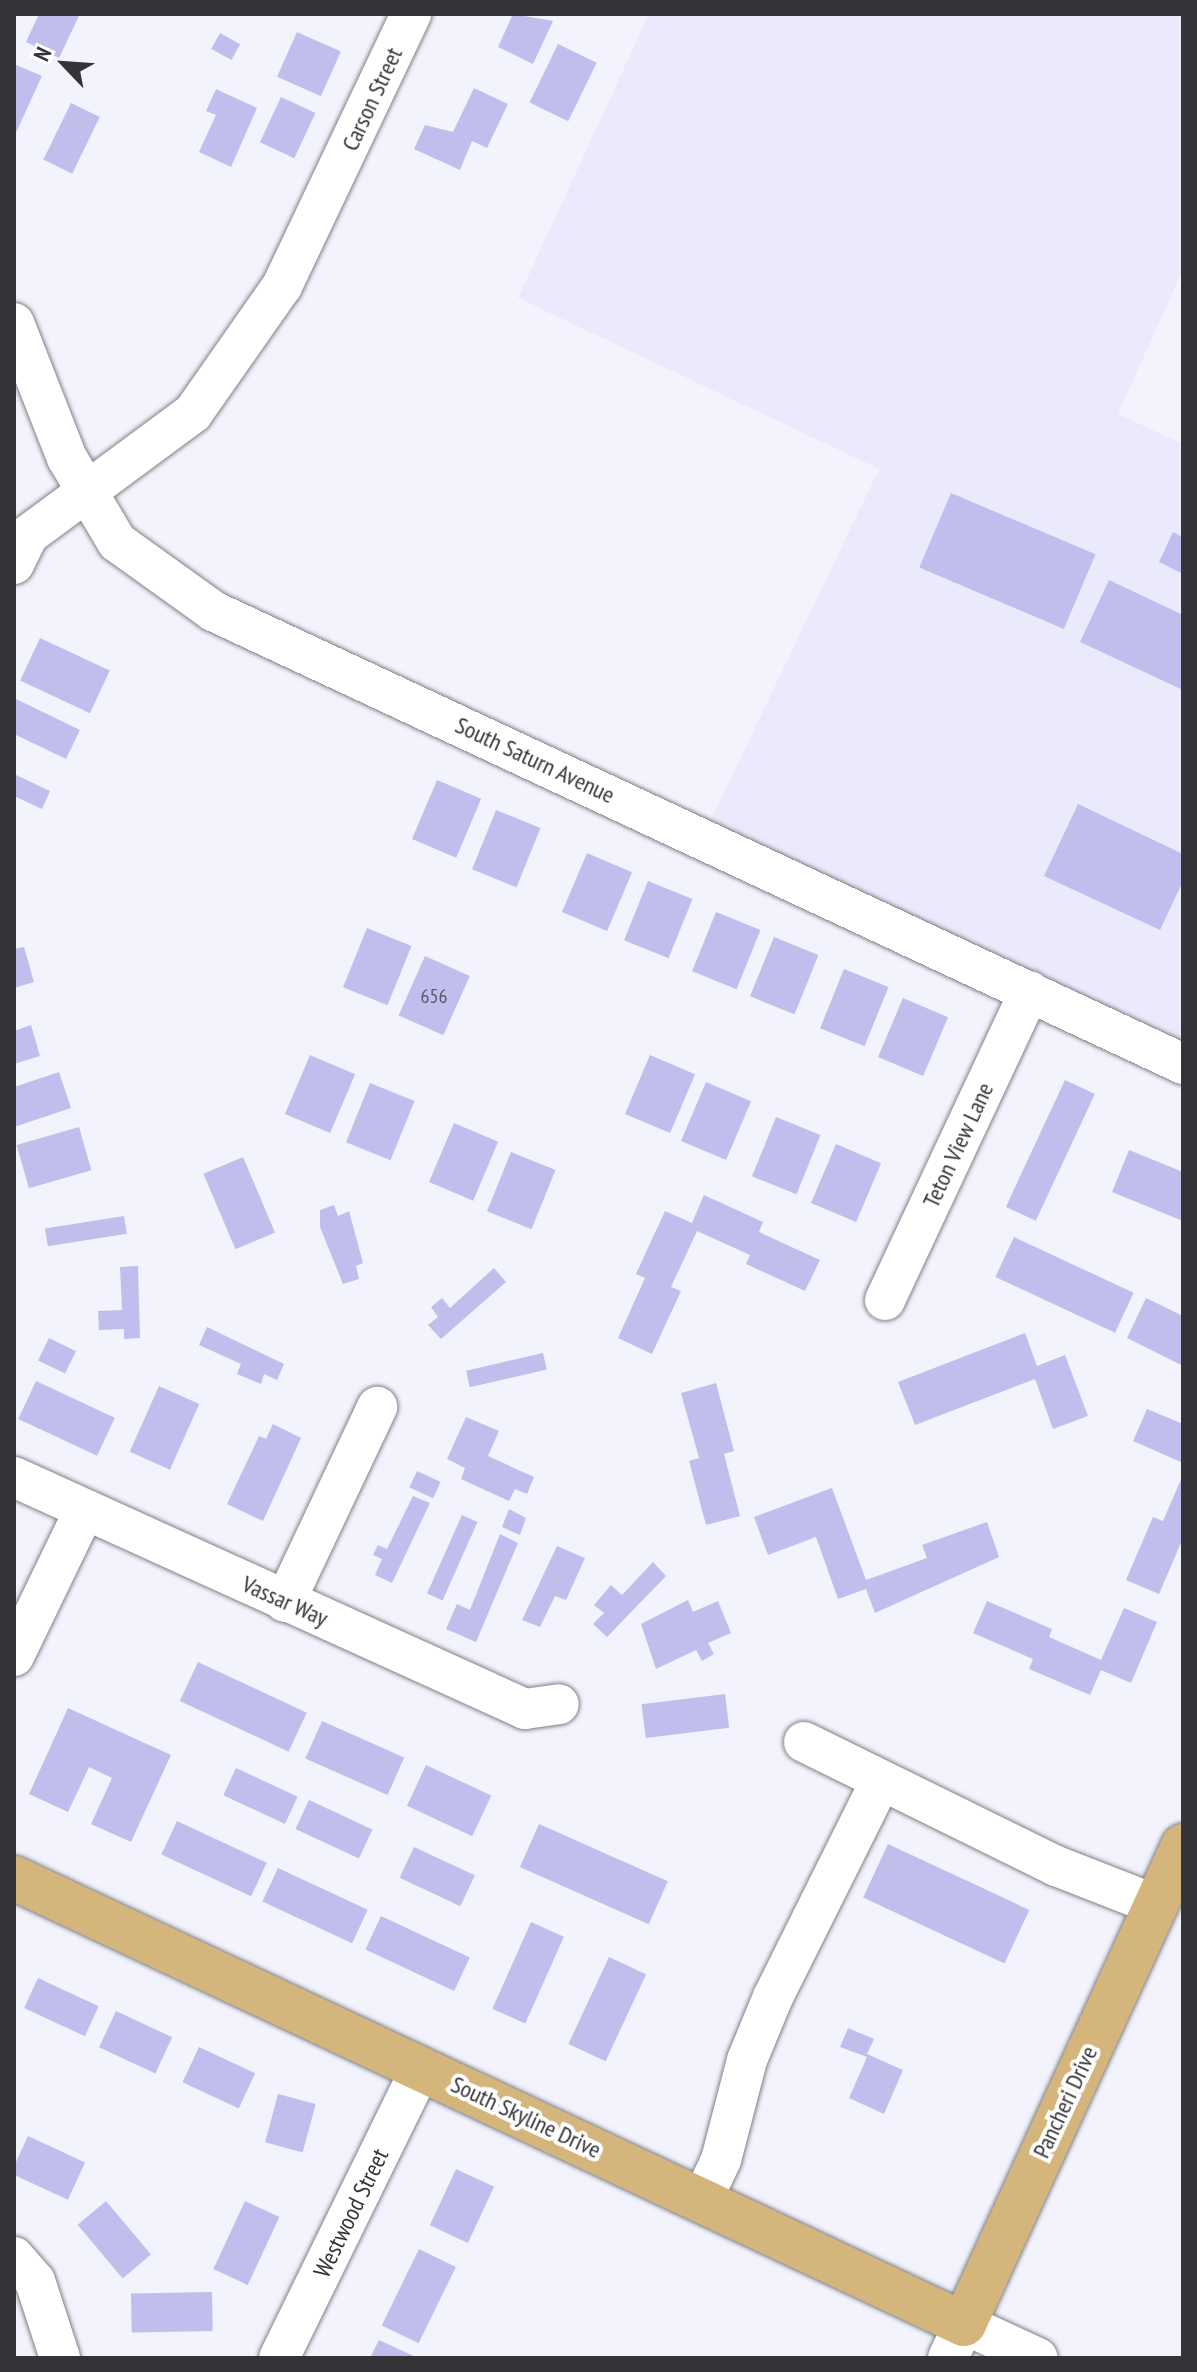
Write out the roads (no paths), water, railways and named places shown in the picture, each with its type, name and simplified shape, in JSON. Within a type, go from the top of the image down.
[{"type":"main road","name":"Pancheri Drive","points":[[956,2341],[1183,1846]]},
{"type":"main road","name":"South Skyline Drive","points":[[14,1878],[702,2200],[956,2341]]},
{"type":"street","name":"Carson Street","points":[[21,550],[86,490],[193,413],[282,286],[411,14]]},
{"type":"street","name":"South Saturn Avenue","points":[[14,323],[86,490],[117,542],[213,611],[1183,1064]]},
{"type":"street","name":"Teton View Lane","points":[[885,1300],[1030,991]]},
{"type":"street","points":[[285,1602],[377,1407]]},
{"type":"street","name":"Vassar Way","points":[[14,1477],[525,1709],[559,1704]]},
{"type":"street","points":[[14,1656],[84,1511]]},
{"type":"street","points":[[804,1742],[1056,1866],[1156,1905]]},
{"type":"street","points":[[702,2200],[721,2160],[747,2060],[773,1997],[881,1780]]},
{"type":"street","name":"Westwood Street","points":[[279,2358],[421,2068]]},
{"type":"street","points":[[14,2257],[35,2281],[60,2358]]},
{"type":"street","name":"South Skyline Drive","points":[[956,2341],[1038,2358]]}]
